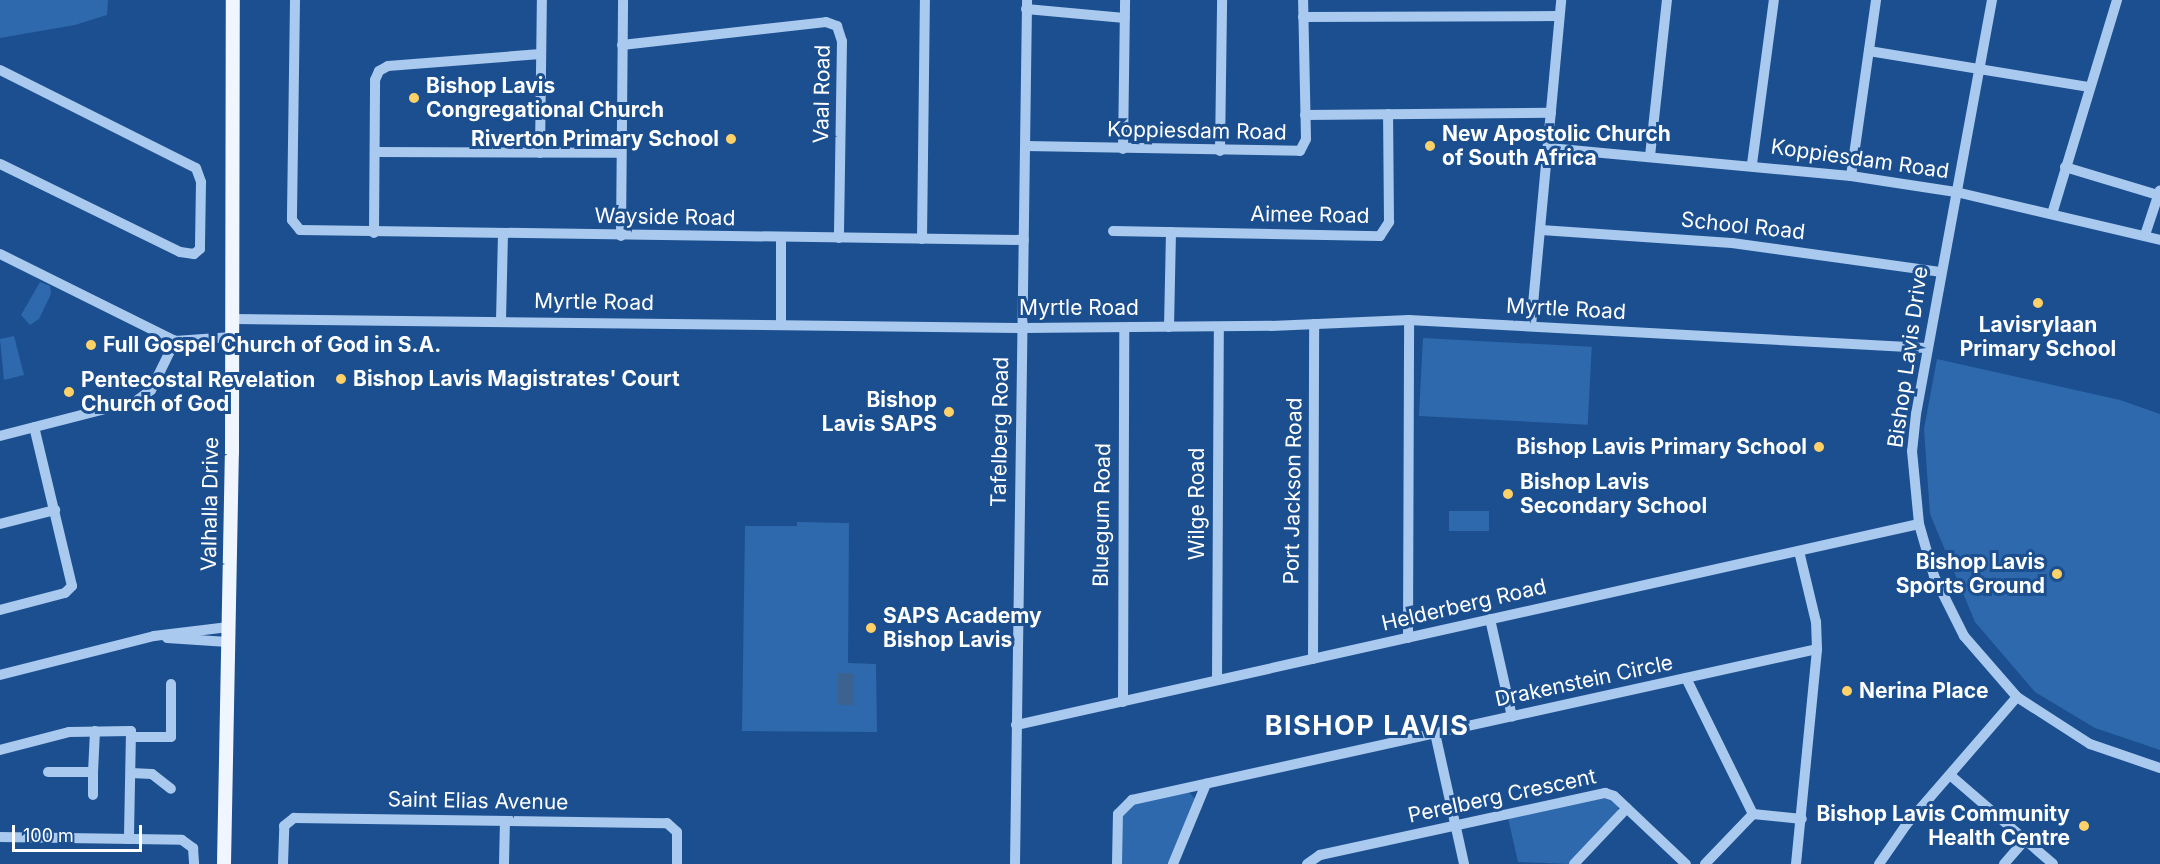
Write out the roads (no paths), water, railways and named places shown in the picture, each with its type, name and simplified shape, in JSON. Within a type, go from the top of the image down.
[{"type":"main road","name":"Valhalla Drive","points":[[224,864],[232,337],[233,0]]},
{"type":"street","name":"Wayside Road","points":[[295,0],[292,220],[306,232],[1024,240]]},
{"type":"street","points":[[540,153],[542,0]]},
{"type":"street","points":[[621,236],[623,0]]},
{"type":"street","points":[[922,239],[925,0]]},
{"type":"street","points":[[1123,149],[1125,0]]},
{"type":"street","points":[[1220,152],[1222,0]]},
{"type":"street","points":[[1303,0],[1305,115]]},
{"type":"street","points":[[1531,326],[1561,0]]},
{"type":"street","points":[[1650,156],[1667,0]]},
{"type":"street","points":[[1752,164],[1774,0]]},
{"type":"street","points":[[1851,176],[1876,0]]},
{"type":"street","name":"Bishop Lavis Drive","points":[[1992,0],[1926,348],[1912,452],[1919,524],[1934,576],[1964,636],[2017,697],[2090,744],[2160,768]]},
{"type":"street","points":[[2052,214],[2088,87],[2117,0]]},
{"type":"street","points":[[1026,4],[1125,18]]},
{"type":"street","name":"Tafelberg Road","points":[[1015,864],[1026,4]]},
{"type":"street","points":[[1303,16],[1559,16]]},
{"type":"street","name":"Vaal Road","points":[[622,45],[826,22],[837,26],[842,42],[839,238]]},
{"type":"street","points":[[1869,51],[2088,87]]},
{"type":"street","points":[[374,233],[375,80],[383,68],[541,54]]},
{"type":"street","points":[[0,70],[191,164],[201,182],[201,243],[194,254],[180,252],[0,164]]},
{"type":"street","name":"Koppiesdam Road","points":[[1025,146],[1296,153],[1306,142],[1305,115],[1551,113]]},
{"type":"street","name":"Aimee Road","points":[[1113,231],[1380,236],[1389,222],[1388,114]]},
{"type":"street","name":"Koppiesdam Road","points":[[1549,148],[1752,164],[1851,176],[1956,192],[2160,240]]},
{"type":"street","points":[[375,152],[621,153]]},
{"type":"street","points":[[2065,167],[2159,192],[2145,236]]},
{"type":"street","name":"School Road","points":[[1541,230],[1732,243],[1940,272]]},
{"type":"street","points":[[1169,327],[1171,232]]},
{"type":"street","points":[[501,321],[503,235]]},
{"type":"street","points":[[781,237],[781,324]]},
{"type":"street","points":[[0,254],[175,341],[232,337]]},
{"type":"street","name":"Myrtle Road","points":[[232,319],[1022,328],[1219,327],[1409,320],[1926,348]]},
{"type":"street","points":[[1408,638],[1409,320]]},
{"type":"street","name":"Port Jackson Road","points":[[1313,659],[1314,324]]},
{"type":"street","name":"Wilge Road","points":[[1217,680],[1219,327]]},
{"type":"street","name":"Bluegum Road","points":[[1123,702],[1124,328]]},
{"type":"street","points":[[0,436],[144,396],[151,390],[175,341]]},
{"type":"street","points":[[0,610],[71,588],[34,427]]},
{"type":"street","points":[[0,524],[54,510]]},
{"type":"street","name":"Helderberg Road","points":[[1016,725],[1919,524]]},
{"type":"street","points":[[1796,864],[1817,649],[1816,622],[1799,551]]},
{"type":"street","points":[[1490,620],[1512,717]]},
{"type":"street","points":[[0,675],[154,636],[228,627]]},
{"type":"street","points":[[154,636],[228,642]]},
{"type":"street","points":[[1686,678],[1817,649]]},
{"type":"street","name":"Drakenstein Circle","points":[[1117,864],[1117,818],[1125,804],[1686,678],[1753,814]]},
{"type":"street","points":[[131,737],[171,737],[171,684]]},
{"type":"street","points":[[1880,864],[1950,774],[2017,697]]},
{"type":"street","points":[[93,795],[95,731]]},
{"type":"street","points":[[0,750],[58,734],[131,731],[129,839]]},
{"type":"street","points":[[1435,734],[1464,864]]},
{"type":"street","points":[[48,772],[93,772]]},
{"type":"street","points":[[130,773],[152,774],[171,789]]},
{"type":"street","points":[[1950,774],[2053,864]]},
{"type":"street","points":[[1173,864],[1206,784]]},
{"type":"street","name":"Perelberg Crescent","points":[[1307,864],[1320,855],[1605,792],[1627,808],[1686,864]]},
{"type":"street","points":[[1574,864],[1627,808]]},
{"type":"street","points":[[1705,864],[1753,814],[1802,819]]},
{"type":"street","name":"Saint Elias Avenue","points":[[284,864],[284,826],[291,819],[669,824],[677,832],[677,864]]},
{"type":"street","points":[[504,864],[505,821]]},
{"type":"street","points":[[0,837],[182,840],[195,852],[195,864]]},
{"type":"street","points":[[2004,864],[2025,840]]},
{"type":"place","name":"Bishop Lavis Congregational Church","points":[[414,98]]},
{"type":"place","name":"Riverton Primary School","points":[[731,139]]},
{"type":"place","name":"New Apostolic Church of South Africa","points":[[1430,146]]},
{"type":"place","name":"Lavisrylaan Primary School","points":[[2038,303]]},
{"type":"place","name":"Full Gospel Church of God in S.A.","points":[[91,345]]},
{"type":"place","name":"Bishop Lavis Magistrates' Court","points":[[341,379]]},
{"type":"place","name":"Pentecostal Revelation Church of God","points":[[69,392]]},
{"type":"place","name":"Bishop Lavis SAPS","points":[[949,412]]},
{"type":"place","name":"Bishop Lavis Primary School","points":[[1819,447]]},
{"type":"place","name":"Bishop Lavis Secondary School","points":[[1508,494]]},
{"type":"place","name":"Bishop Lavis Sports Ground","points":[[2057,574]]},
{"type":"place","name":"SAPS Academy Bishop Lavis","points":[[871,628]]},
{"type":"place","name":"Nerina Place","points":[[1847,691]]},
{"type":"place","name":"Bishop Lavis Community Health Centre","points":[[2084,826]]},
{"type":"district","name":"BISHOP LAVIS","points":[[1367,726]]}]
